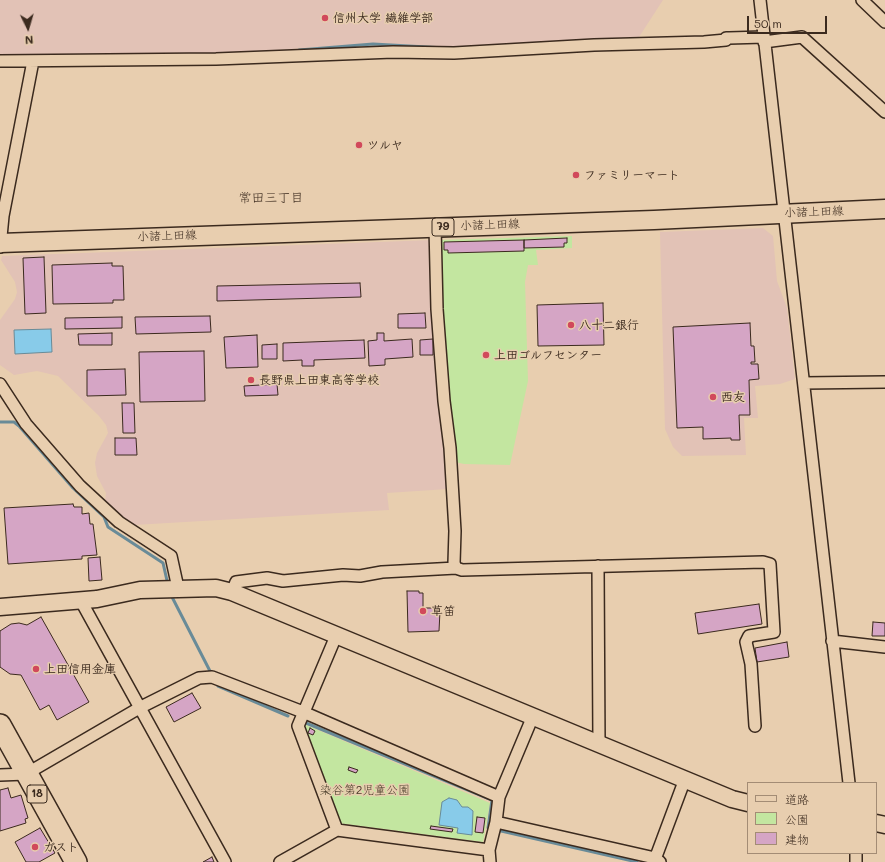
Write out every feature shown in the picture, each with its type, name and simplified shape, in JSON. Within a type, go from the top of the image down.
[{"type":"highway","name":"18","points":[[0,725],[76,862]]},
{"type":"main road","name":"小諸上田線","points":[[0,244],[885,209]]},
{"type":"street","points":[[760,0],[849,782]]},
{"type":"street","points":[[862,0],[885,22]]},
{"type":"street","points":[[0,61],[221,59],[393,52],[454,53],[594,45],[704,42],[726,40],[726,38],[764,40],[802,37],[885,112]]},
{"type":"street","points":[[0,244],[3,216],[33,60]]},
{"type":"street","points":[[435,227],[441,371],[450,448],[455,531],[454,564],[456,568]]},
{"type":"street","points":[[804,384],[885,382]]},
{"type":"street","points":[[0,384],[26,424],[80,486],[119,522],[171,556],[172,588]]},
{"type":"street","points":[[232,592],[236,582],[267,578],[283,581],[343,575],[360,576],[382,572],[456,568],[462,570],[763,562],[770,564],[774,632],[750,636],[746,642],[751,664],[755,726]]},
{"type":"street","points":[[598,566],[599,744]]},
{"type":"street","points":[[0,607],[81,601],[126,591],[172,588],[216,588],[232,592],[732,799],[747,803]]},
{"type":"street","points":[[81,601],[141,707],[225,862]]},
{"type":"street","points":[[336,636],[298,726],[336,830]]},
{"type":"street","points":[[832,641],[885,647]]},
{"type":"street","points":[[0,775],[26,774],[141,707],[199,678],[212,677],[303,712],[499,797]]},
{"type":"street","points":[[490,862],[489,850],[496,822],[499,797],[533,716]]},
{"type":"street","points":[[496,822],[656,861],[684,779]]},
{"type":"street","points":[[280,862],[336,830],[489,850]]},
{"type":"shaded area","name":"信州大学 繊維学部","points":[[0,0],[663,0],[639,37],[456,47],[373,43],[225,54],[0,55]]},
{"type":"shaded area","points":[[763,228],[773,236],[777,281],[787,308],[795,379],[780,384],[755,386],[758,418],[744,418],[746,455],[682,456],[673,447],[665,429],[660,232]]},
{"type":"shaded area","name":"長野県上田東高等学校","points":[[432,240],[448,489],[387,493],[389,510],[134,525],[118,515],[105,502],[106,493],[97,476],[95,463],[97,453],[108,433],[106,425],[99,416],[58,376],[37,371],[14,375],[0,365],[0,320],[15,299],[17,292],[15,282],[1,260],[2,256]]},
{"type":"green space","name":"上田ゴルフセンター","points":[[572,236],[572,248],[536,250],[538,265],[528,265],[525,282],[528,381],[510,465],[464,464],[455,462],[445,371],[439,240]]},
{"type":"green space","name":"染谷第2児童公園","points":[[306,725],[490,803],[483,842],[338,823],[302,728]]},
{"type":"water","points":[[51,329],[52,352],[15,354],[14,330]]},
{"type":"water","points":[[449,798],[457,800],[462,807],[468,807],[473,811],[472,835],[457,833],[458,828],[439,825],[442,802]]},
{"type":"building","points":[[567,238],[567,243],[564,243],[564,247],[524,248],[524,240]]},
{"type":"building","points":[[524,240],[524,251],[448,253],[448,250],[444,250],[444,242]]},
{"type":"building","points":[[44,257],[46,313],[25,314],[23,258]]},
{"type":"building","points":[[112,263],[112,266],[123,266],[124,300],[113,300],[113,303],[53,304],[52,265]]},
{"type":"building","points":[[360,283],[361,297],[217,301],[217,286]]},
{"type":"building","name":"八十二銀行","points":[[603,303],[604,345],[538,346],[537,305]]},
{"type":"building","points":[[425,313],[426,328],[398,328],[398,314]]},
{"type":"building","points":[[210,316],[211,332],[136,334],[135,317]]},
{"type":"building","points":[[122,317],[122,328],[65,329],[65,318]]},
{"type":"building","name":"西友","points":[[750,323],[751,346],[754,346],[755,362],[751,362],[751,364],[758,364],[759,379],[749,380],[750,415],[739,415],[740,440],[731,440],[731,438],[703,439],[703,427],[677,428],[673,327]]},
{"type":"building","points":[[112,333],[112,345],[79,345],[78,334]]},
{"type":"building","points":[[377,333],[384,333],[384,341],[412,339],[413,357],[385,359],[385,365],[369,366],[368,341],[377,340]]},
{"type":"building","points":[[257,335],[258,367],[226,368],[224,337]]},
{"type":"building","points":[[433,339],[433,355],[420,355],[420,340]]},
{"type":"building","points":[[364,340],[365,358],[314,360],[314,366],[302,366],[302,360],[283,361],[283,343]]},
{"type":"building","points":[[277,344],[277,359],[262,359],[262,345]]},
{"type":"building","points":[[204,351],[205,401],[140,402],[139,352]]},
{"type":"building","points":[[125,369],[126,395],[87,396],[87,370]]},
{"type":"building","points":[[277,384],[278,395],[245,396],[244,386]]},
{"type":"building","points":[[122,403],[134,403],[135,433],[123,433]]},
{"type":"building","points":[[115,438],[136,438],[137,455],[115,455]]},
{"type":"building","points":[[73,504],[74,507],[82,507],[82,514],[89,513],[90,524],[93,524],[97,555],[82,556],[82,559],[8,564],[4,508]]},
{"type":"building","points":[[100,557],[102,580],[89,581],[88,558]]},
{"type":"building","name":"草笛","points":[[407,591],[419,591],[419,593],[423,593],[423,608],[435,608],[435,610],[440,611],[439,631],[408,632]]},
{"type":"building","points":[[759,604],[762,624],[698,634],[695,613]]},
{"type":"building","name":"上田信用金庫","points":[[41,617],[89,702],[57,720],[49,705],[40,710],[21,675],[10,674],[0,667],[0,631],[11,624],[19,623],[27,625]]},
{"type":"building","points":[[873,622],[885,623],[885,636],[872,636]]},
{"type":"building","points":[[787,642],[789,657],[757,662],[755,648]]},
{"type":"building","points":[[192,693],[201,708],[174,722],[166,707]]},
{"type":"building","points":[[310,728],[315,731],[313,735],[308,733]]},
{"type":"building","points":[[349,767],[358,770],[356,773],[348,770]]},
{"type":"building","points":[[8,788],[11,798],[21,795],[28,818],[25,819],[26,823],[0,831],[0,790]]},
{"type":"building","points":[[477,817],[485,818],[483,833],[475,832]]},
{"type":"building","points":[[431,826],[453,829],[452,832],[430,829]]},
{"type":"building","name":"ガスト","points":[[40,828],[55,853],[39,862],[26,862],[15,842]]},
{"type":"building","points":[[212,857],[214,862],[203,862]]},
{"type":"waterway","points":[[299,50],[373,44],[445,48]]},
{"type":"waterway","points":[[0,422],[14,422],[19,426],[73,488],[104,517],[108,527],[163,563],[168,585]]},
{"type":"waterway","points":[[171,595],[212,675]]},
{"type":"waterway","points":[[216,682],[218,686],[288,716]]},
{"type":"waterway","points":[[306,723],[492,800],[488,828],[637,862]]},
{"type":"place","name":"信州大学 繊維学部","points":[[325,18]]},
{"type":"place","name":"ツルヤ","points":[[359,145]]},
{"type":"place","name":"ファミリーマート","points":[[576,175]]},
{"type":"place","name":"八十二銀行","points":[[571,325]]},
{"type":"place","name":"上田ゴルフセンター","points":[[486,355]]},
{"type":"place","name":"長野県上田東高等学校","points":[[251,380]]},
{"type":"place","name":"西友","points":[[713,397]]},
{"type":"place","name":"草笛","points":[[423,611]]},
{"type":"place","name":"上田信用金庫","points":[[36,669]]},
{"type":"place","name":"ガスト","points":[[35,847]]},
{"type":"district","name":"常田三丁目","points":[[271,198]]}]
